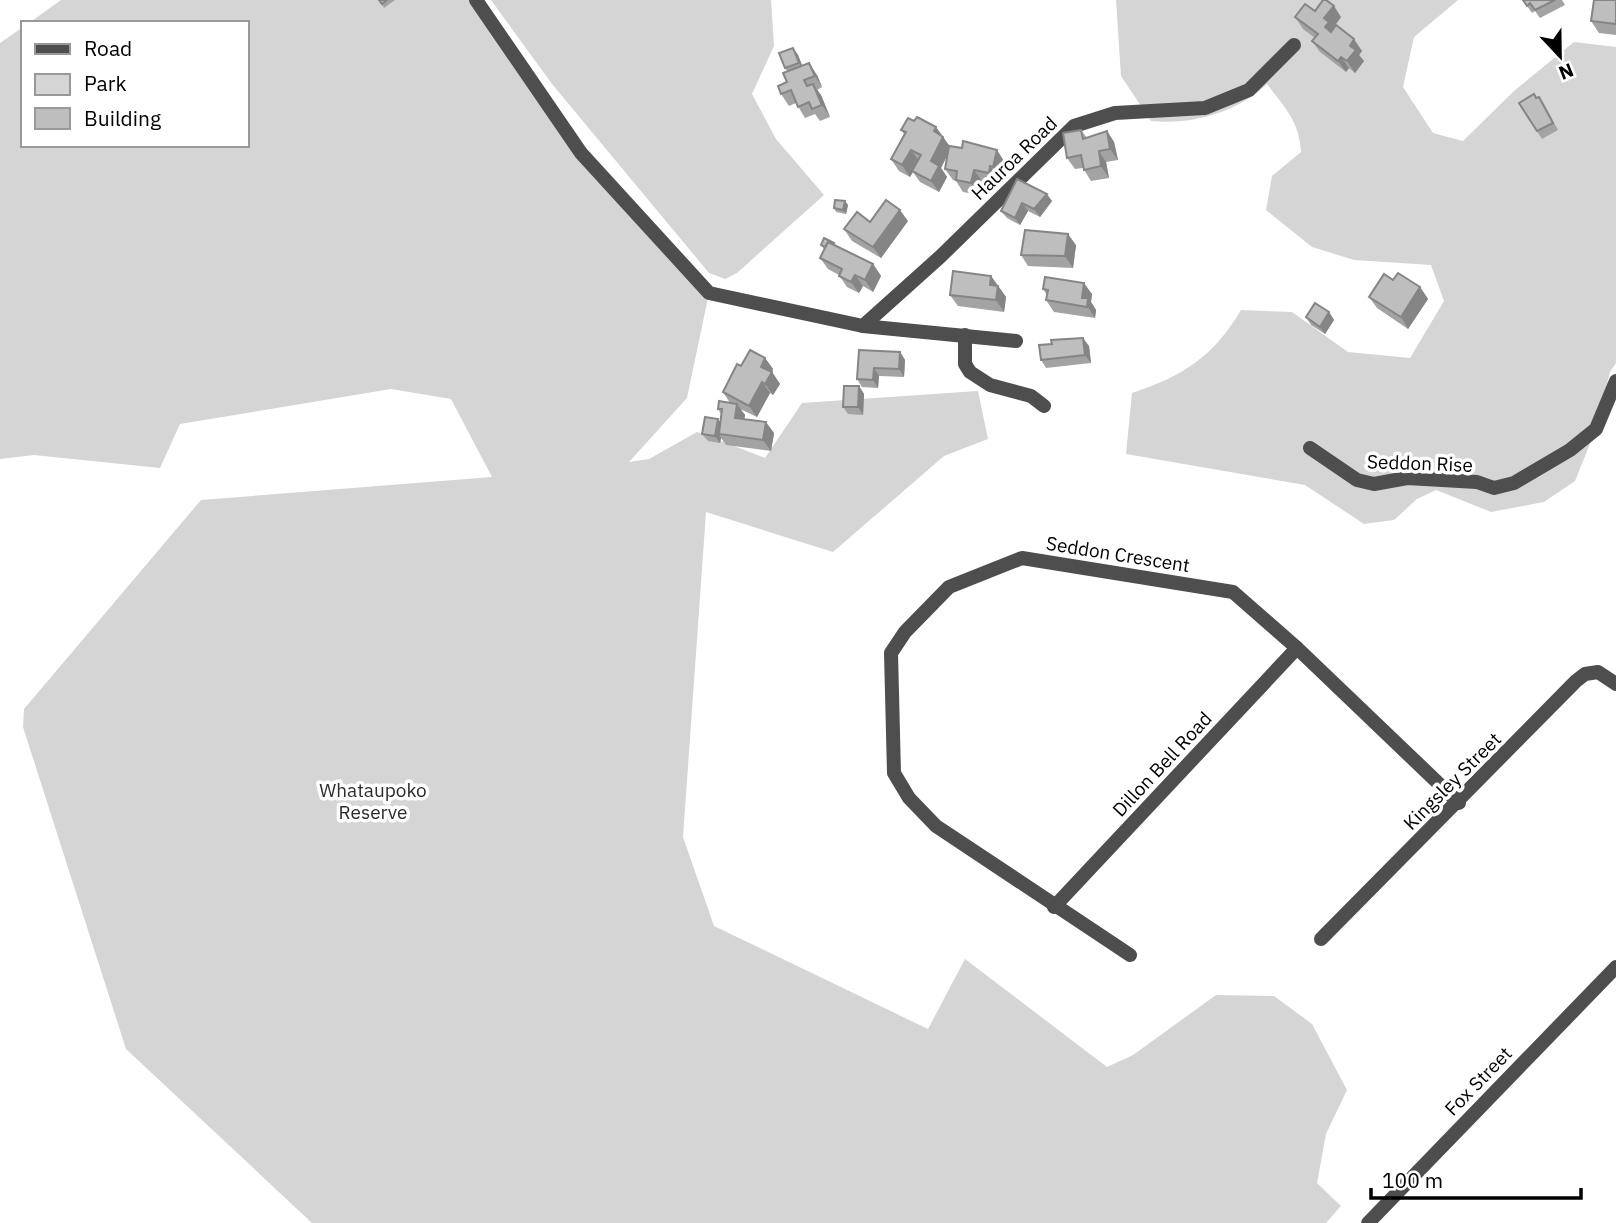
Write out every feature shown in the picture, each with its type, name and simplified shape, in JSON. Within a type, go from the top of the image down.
[{"type":"street","points":[[476,0],[580,153],[709,293],[863,326],[1016,341]]},
{"type":"street","name":"Hauroa Road","points":[[863,326],[941,256],[1074,126],[1115,113],[1205,108],[1249,90],[1294,45]]},
{"type":"street","points":[[965,335],[965,363],[970,372],[990,385],[1031,396],[1044,406]]},
{"type":"street","name":"Seddon Rise","points":[[1310,448],[1357,480],[1374,484],[1407,478],[1477,482],[1494,488],[1514,483],[1570,450],[1596,429],[1616,381]]},
{"type":"street","name":"Seddon Crescent","points":[[1130,955],[1054,907],[936,826],[909,798],[894,773],[891,653],[949,587],[1021,558],[1233,592],[1297,648],[1458,803]]},
{"type":"street","name":"Dillon Bell Road","points":[[1054,907],[1297,648]]},
{"type":"street","name":"Kingsley Street","points":[[1321,939],[1585,674],[1598,672],[1616,684]]},
{"type":"street","name":"Fox Street","points":[[1368,1223],[1616,967]]},
{"type":"green space","name":"Whataupoko Reserve","points":[[61,0],[476,0],[581,153],[709,293],[687,398],[629,462],[649,459],[697,432],[765,458],[802,403],[978,391],[988,439],[944,456],[833,552],[706,512],[683,837],[714,926],[928,1029],[965,959],[1107,1067],[1133,1055],[1216,995],[1274,996],[1312,1024],[1347,1090],[1326,1134],[1317,1183],[1341,1206],[1326,1223],[312,1223],[126,1049],[23,727],[24,709],[201,500],[492,477],[451,399],[391,389],[180,424],[160,468],[34,455],[0,459],[0,43],[21,28],[21,147],[248,147],[248,21],[32,21]]},
{"type":"green space","points":[[491,0],[771,0],[774,46],[752,94],[776,139],[824,195],[737,273],[725,279],[709,273],[552,84]]},
{"type":"green space","points":[[1116,0],[1458,0],[1414,37],[1403,87],[1433,133],[1463,141],[1514,91],[1574,42],[1616,47],[1616,363],[1610,372],[1594,434],[1575,481],[1544,502],[1491,512],[1436,490],[1417,499],[1394,520],[1364,524],[1305,485],[1126,454],[1132,393],[1182,372],[1195,363],[1219,340],[1241,310],[1292,312],[1348,352],[1410,358],[1444,301],[1431,265],[1354,260],[1312,247],[1266,210],[1272,176],[1301,152],[1294,123],[1267,84],[1242,103],[1213,115],[1182,121],[1151,121],[1121,76]]},
{"type":"building","points":[[1323,0],[1334,6],[1324,18],[1329,22],[1325,27],[1331,32],[1336,25],[1354,39],[1350,46],[1356,50],[1347,61],[1341,57],[1338,61],[1312,41],[1318,34],[1295,17],[1305,4],[1315,11]]},
{"type":"building","points":[[1523,0],[1555,0],[1535,10],[1530,3],[1527,6]]},
{"type":"building","points":[[1594,0],[1616,0],[1616,24],[1591,21]]},
{"type":"building","points":[[793,48],[799,63],[785,68],[779,53]]},
{"type":"building","points":[[809,63],[815,76],[804,80],[807,86],[813,84],[822,105],[812,109],[809,102],[798,107],[791,90],[781,94],[778,86],[787,82],[783,73]]},
{"type":"building","points":[[1534,94],[1536,98],[1539,97],[1553,123],[1537,131],[1519,103]]},
{"type":"building","points":[[917,117],[936,127],[934,131],[943,137],[931,161],[939,166],[931,181],[912,171],[921,155],[911,150],[902,165],[891,159],[906,132],[901,130],[908,118],[914,121]]},
{"type":"building","points":[[1081,130],[1083,139],[1107,131],[1110,149],[1099,151],[1101,166],[1084,170],[1081,155],[1067,158],[1063,133]]},
{"type":"building","points":[[963,141],[997,150],[989,173],[974,170],[971,183],[956,180],[957,171],[945,169],[949,146],[962,148]]},
{"type":"building","points":[[1017,179],[1047,194],[1034,209],[1022,203],[1015,218],[1001,211]]},
{"type":"building","points":[[835,200],[845,201],[843,210],[834,208]]},
{"type":"building","points":[[886,200],[900,210],[873,247],[844,229],[857,212],[870,222]]},
{"type":"building","points":[[1025,230],[1068,234],[1065,256],[1021,255]]},
{"type":"building","points":[[824,238],[834,243],[833,245],[828,242],[825,247],[821,245]]},
{"type":"building","points":[[828,242],[873,264],[865,280],[855,275],[851,282],[839,276],[842,269],[820,258]]},
{"type":"building","points":[[953,271],[991,276],[990,285],[998,286],[996,300],[950,295]]},
{"type":"building","points":[[1398,273],[1420,287],[1401,317],[1369,297],[1384,274],[1393,280]]},
{"type":"building","points":[[1045,277],[1084,283],[1082,298],[1088,298],[1087,307],[1046,300],[1048,290],[1043,289]]},
{"type":"building","points":[[1315,303],[1329,312],[1320,327],[1306,317]]},
{"type":"building","points":[[1083,338],[1085,355],[1041,360],[1039,345],[1052,344],[1051,340]]},
{"type":"building","points":[[750,350],[765,358],[761,367],[772,372],[765,384],[762,382],[749,406],[723,392],[737,364],[741,366]]},
{"type":"building","points":[[859,350],[900,352],[899,369],[874,368],[873,380],[857,379]]},
{"type":"building","points":[[844,386],[859,386],[858,407],[843,407]]},
{"type":"building","points":[[719,401],[737,404],[735,418],[766,422],[763,440],[719,434],[722,409],[718,409]]},
{"type":"building","points":[[705,417],[718,419],[715,436],[702,434]]}]
